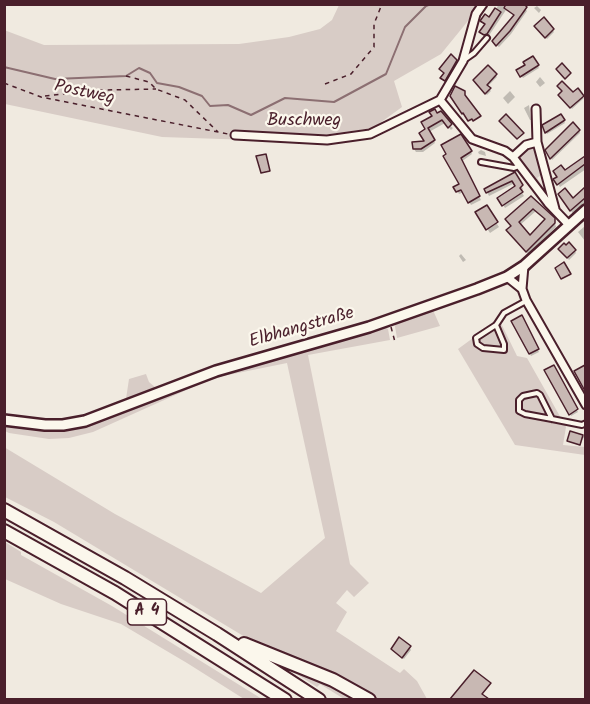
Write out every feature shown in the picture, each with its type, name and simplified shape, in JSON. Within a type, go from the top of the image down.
[{"type":"highway","name":"A 4","points":[[4,510],[125,578],[319,699]]},
{"type":"highway","name":"A 4","points":[[4,531],[115,593],[285,699]]},
{"type":"highway","points":[[218,634],[333,680],[369,699]]},
{"type":"street","points":[[483,4],[476,14],[463,61],[441,100],[472,139],[505,151],[513,158],[569,225]]},
{"type":"street","name":"Buschweg","points":[[235,135],[327,140],[370,134],[441,100]]},
{"type":"street","points":[[536,109],[537,142],[555,209]]},
{"type":"street","points":[[513,158],[526,145],[537,142]]},
{"type":"street","name":"Elbhangstraße","points":[[4,420],[63,425],[85,421],[216,371],[389,320],[477,289],[507,277],[524,266],[585,210]]},
{"type":"street","points":[[524,266],[522,289],[526,300],[585,405]]},
{"type":"street","points":[[507,277],[522,289]]},
{"type":"lane","points":[[463,61],[474,53],[487,38]]},
{"type":"lane","points":[[481,162],[514,168],[519,166]]},
{"type":"lane","points":[[496,325],[504,344],[504,350],[483,348],[477,344],[476,338],[496,325],[504,313],[526,300]]},
{"type":"lane","points":[[552,419],[537,393],[523,396],[519,400],[519,411],[552,419],[582,425],[585,423]]},
{"type":"path","points":[[325,84],[351,74],[374,47],[374,24],[382,4]]},
{"type":"path","points":[[126,76],[148,82],[156,89],[185,100],[219,132],[235,135]]},
{"type":"path","name":"Postweg","points":[[4,83],[41,97],[219,132]]},
{"type":"path","points":[[41,97],[102,90],[156,89]]},
{"type":"path","points":[[389,320],[395,342]]},
{"type":"shaded area","points":[[339,5],[475,5],[472,16],[441,54],[394,81],[402,107],[373,128],[281,141],[162,137],[5,104],[4,30],[44,45],[239,44],[289,37],[320,29],[332,20]]},
{"type":"shaded area","points":[[526,148],[533,149],[538,157],[544,179],[541,175],[537,178],[543,187],[547,185],[551,201],[519,160],[520,154]]},
{"type":"shaded area","points":[[432,308],[440,326],[397,338],[394,321]]},
{"type":"shaded area","points":[[499,319],[517,356],[527,358],[566,427],[563,445],[585,447],[585,455],[515,445],[458,349]]},
{"type":"shaded area","points":[[382,325],[388,329],[390,340],[308,355],[350,564],[369,583],[354,597],[347,590],[336,603],[347,612],[336,631],[400,673],[404,669],[417,681],[427,699],[376,699],[357,688],[260,646],[54,522],[5,497],[4,447],[115,514],[261,593],[325,538],[287,363],[223,376],[202,383],[93,432],[69,438],[49,439],[9,433],[5,431],[5,422],[66,428],[100,420],[160,395],[174,393],[188,384],[314,349],[322,344]]},
{"type":"shaded area","points":[[146,374],[149,382],[156,388],[126,399],[129,379]]},
{"type":"shaded area","points":[[5,542],[21,552],[21,555],[112,606],[262,699],[244,699],[121,624],[61,604],[5,579]]},
{"type":"shaded area","points":[[299,673],[357,699],[344,699],[320,684],[317,687],[298,675]]},
{"type":"building","points":[[506,4],[524,4],[527,7],[496,46],[492,41],[514,15],[504,8]]},
{"type":"building","points":[[495,8],[501,12],[487,34],[484,35],[479,32],[485,24],[480,21],[485,14],[489,17]]},
{"type":"building","points":[[544,17],[554,29],[545,38],[534,26]]},
{"type":"building","points":[[451,54],[457,60],[445,81],[440,78],[444,73],[439,69]]},
{"type":"building","points":[[533,56],[539,65],[520,77],[516,70],[525,65],[523,62]]},
{"type":"building","points":[[562,63],[571,73],[565,79],[556,69]]},
{"type":"building","points":[[488,65],[497,74],[487,85],[491,88],[485,94],[473,80]]},
{"type":"building","points":[[562,81],[573,92],[578,88],[584,96],[570,108],[558,95],[562,91],[557,86]]},
{"type":"building","points":[[455,86],[465,91],[465,95],[481,116],[468,121],[450,96]]},
{"type":"building","points":[[435,109],[437,113],[441,111],[452,124],[448,128],[442,120],[428,128],[435,140],[421,149],[413,149],[412,142],[424,141],[419,133],[425,129],[421,122],[432,116],[429,112]]},
{"type":"building","points":[[506,114],[524,133],[517,139],[499,121]]},
{"type":"building","points":[[561,114],[565,120],[545,133],[542,125]]},
{"type":"building","points":[[573,122],[580,130],[550,159],[545,150]]},
{"type":"building","points":[[461,134],[472,151],[461,158],[480,196],[468,203],[461,190],[456,192],[453,187],[459,184],[443,156],[446,154],[441,145]]},
{"type":"building","points":[[266,154],[270,171],[261,173],[256,156]]},
{"type":"building","points":[[585,156],[585,164],[557,185],[553,179],[557,177],[553,171],[561,165],[565,170]]},
{"type":"building","points":[[515,172],[523,185],[520,188],[523,192],[502,206],[497,198],[515,186],[512,181],[486,193],[484,189]]},
{"type":"building","points":[[585,187],[585,198],[570,211],[558,194],[565,188],[573,198]]},
{"type":"building","points":[[531,196],[555,218],[555,223],[526,252],[506,230],[511,226],[505,219]],"holes":[[[533,209],[545,219],[530,235],[519,222]]]},
{"type":"building","points":[[487,205],[498,222],[486,230],[475,212]]},
{"type":"building","points":[[569,242],[576,250],[567,258],[558,249],[564,243],[566,245]]},
{"type":"building","points":[[564,262],[571,274],[561,279],[555,268]]},
{"type":"building","points":[[522,315],[539,349],[529,354],[511,321]]},
{"type":"building","points":[[554,365],[578,409],[569,415],[544,370]]},
{"type":"building","points":[[585,365],[585,391],[574,371]]},
{"type":"building","points":[[570,431],[583,435],[580,445],[567,441]]},
{"type":"building","points":[[399,637],[411,646],[402,658],[391,649]]},
{"type":"building","points":[[474,670],[491,683],[482,694],[489,699],[450,699]]},
{"type":"waterway","points":[[4,67],[55,79],[126,76],[139,68],[150,73],[157,83],[179,87],[202,96],[210,106],[228,105],[251,115],[285,98],[334,102],[386,74],[405,27],[426,6],[431,4]]}]
